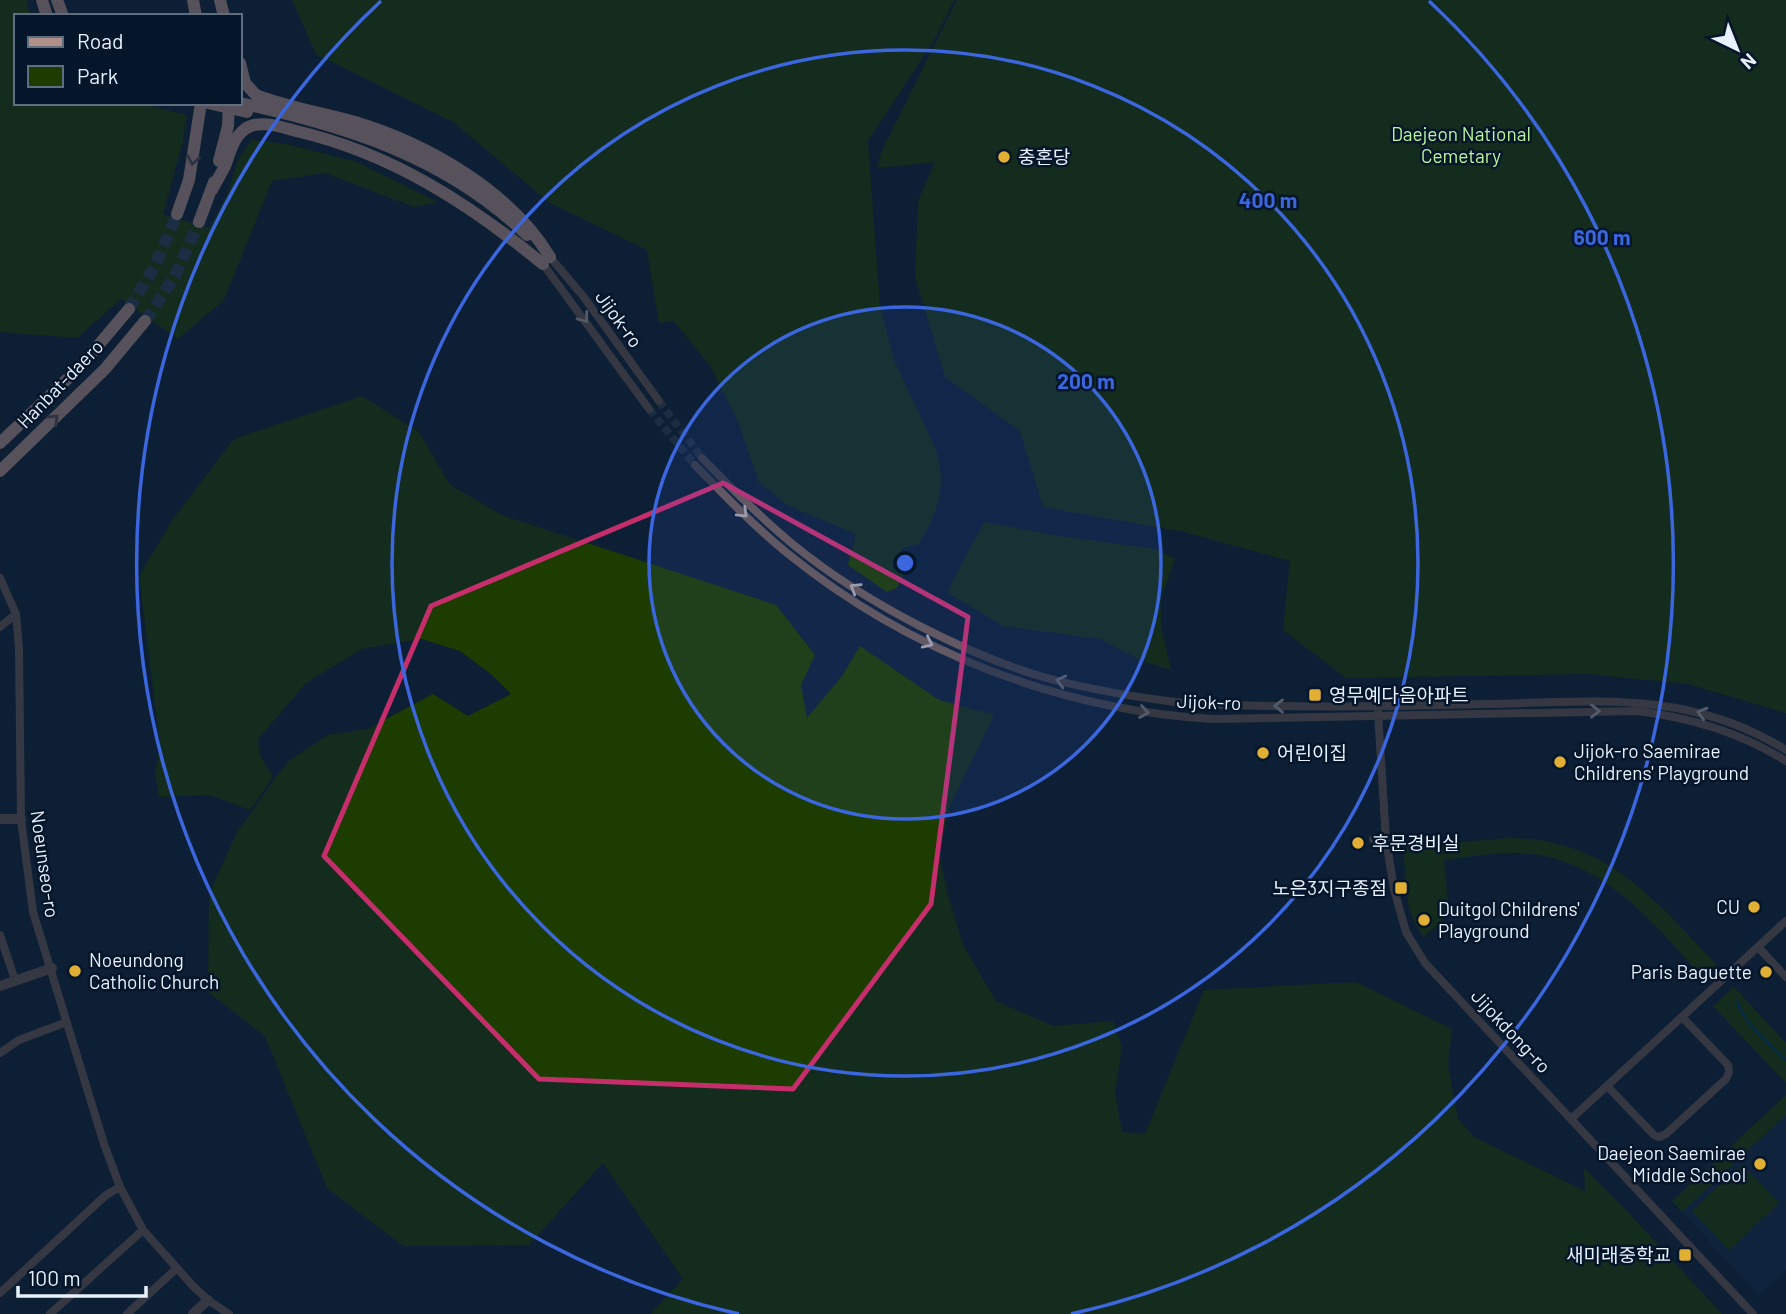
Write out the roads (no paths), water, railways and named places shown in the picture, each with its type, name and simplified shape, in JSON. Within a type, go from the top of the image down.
[{"type":"main road","points":[[242,70],[246,83],[256,95],[358,123],[401,140],[447,163],[490,190],[520,217],[539,239],[546,260]]},
{"type":"main road","points":[[177,214],[189,180],[201,105]]},
{"type":"main road","points":[[226,105],[245,107],[368,144],[429,172],[475,200],[546,260]]},
{"type":"main road","points":[[212,190],[228,126],[229,105]]},
{"type":"main road","points":[[199,222],[225,166],[229,151],[244,129],[256,124],[275,126],[365,150],[414,174],[469,207],[546,260]]},
{"type":"main road","name":"Hanbat-daero","points":[[0,443],[80,367],[129,309]]},
{"type":"main road","name":"Hanbat-daero","points":[[2,471],[105,369],[145,321]]},
{"type":"street","name":"Jijok-ro","points":[[546,260],[583,296],[659,401]]},
{"type":"street","name":"Jijok-ro","points":[[546,260],[649,409]]},
{"type":"street","name":"Jijok-ro","points":[[702,458],[764,520],[834,574],[966,649],[1005,664],[1087,688],[1213,705],[1378,711],[1637,711],[1692,719],[1758,744],[1786,761]]},
{"type":"street","name":"Jijok-ro","points":[[695,465],[756,526],[836,590],[915,637],[1001,675],[1107,706],[1173,717],[1271,719],[1378,711],[1638,702],[1694,710],[1762,735],[1786,750]]},
{"type":"street","name":"Noeunseo-ro","points":[[0,579],[16,614],[19,649],[21,819],[33,912],[67,1022],[120,1187],[143,1230],[208,1300],[229,1314]]},
{"type":"street","points":[[0,627],[16,614]]},
{"type":"street","name":"Jijokdong-ro","points":[[1378,711],[1386,840],[1399,914],[1406,932],[1425,963],[1753,1314]]},
{"type":"street","points":[[0,819],[21,819]]},
{"type":"street","points":[[1373,839],[1386,840]]},
{"type":"street","points":[[1571,1119],[1786,921]]},
{"type":"street","points":[[0,935],[15,980]]},
{"type":"street","points":[[1758,947],[1786,977]]},
{"type":"street","points":[[0,986],[51,968]]},
{"type":"street","points":[[1607,1086],[1654,1135],[1659,1137],[1666,1134],[1676,1125],[1726,1079],[1729,1072],[1728,1065],[1682,1017]]},
{"type":"street","points":[[0,1053],[19,1040],[67,1022]]},
{"type":"street","points":[[0,1293],[106,1195],[120,1187]]},
{"type":"street","points":[[50,1314],[143,1230]]},
{"type":"street","points":[[127,1314],[177,1268]]},
{"type":"street","points":[[193,1314],[208,1300]]},
{"type":"waterway","points":[[1737,1000],[1751,1025],[1786,1060]]},
{"type":"tunnel","points":[[129,309],[156,264],[177,214]]},
{"type":"tunnel","points":[[145,321],[175,276],[199,222]]},
{"type":"tunnel","points":[[659,401],[702,458]]},
{"type":"tunnel","points":[[649,409],[695,465]]},
{"type":"place","name":"충혼당","points":[[1004,157]]},
{"type":"place","name":"영무예다음아파트","points":[[1315,695]]},
{"type":"place","name":"어린이집","points":[[1263,753]]},
{"type":"place","name":"Jijok-ro Saemirae Childrens' Playground","points":[[1560,762]]},
{"type":"place","name":"후문경비실","points":[[1358,843]]},
{"type":"place","name":"노은3지구종점","points":[[1401,888]]},
{"type":"place","name":"CU","points":[[1754,907]]},
{"type":"place","name":"Duitgol Childrens' Playground","points":[[1424,920]]},
{"type":"place","name":"Noeundong Catholic Church","points":[[75,971]]},
{"type":"place","name":"Paris Baguette","points":[[1766,972]]},
{"type":"place","name":"Daejeon Saemirae Middle School","points":[[1760,1164]]},
{"type":"place","name":"새미래중학교","points":[[1685,1255]]},
{"type":"park label","name":"Daejeon National Cemetary","points":[[1461,145]]}]
